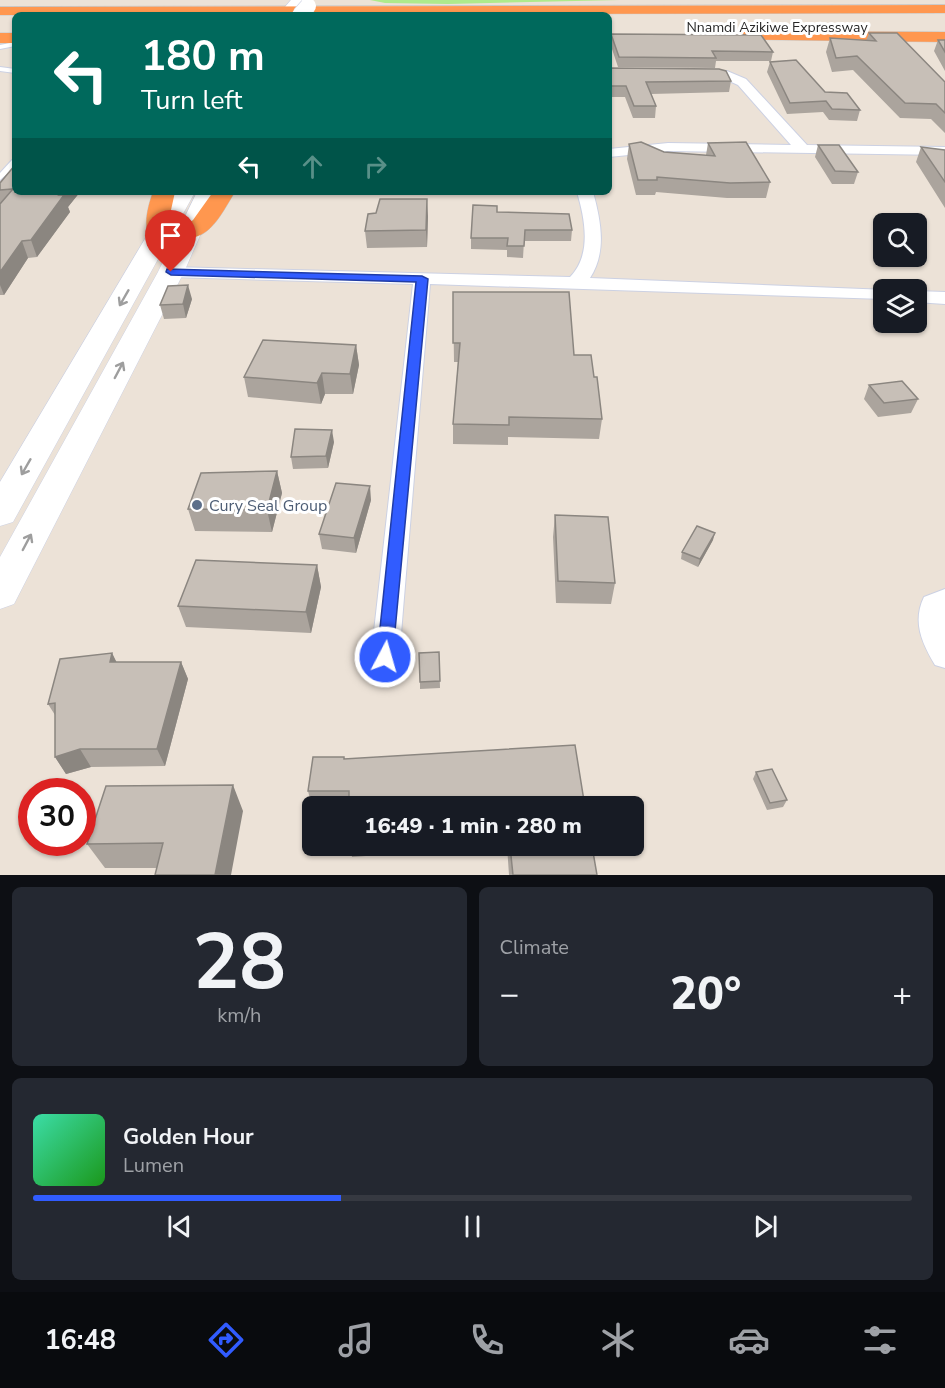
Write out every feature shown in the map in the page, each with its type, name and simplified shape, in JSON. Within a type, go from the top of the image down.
[{"type":"highway","points":[[81,12],[113,8],[143,0]]},
{"type":"highway","points":[[185,0],[201,7],[232,10]]},
{"type":"highway","points":[[426,10],[448,0]]},
{"type":"highway","points":[[504,0],[603,12]]},
{"type":"highway","name":"Nnamdi Azikiwe Expressway","points":[[612,13],[945,9]]},
{"type":"highway","name":"Nnamdi Azikiwe Expressway","points":[[0,11],[549,12]]},
{"type":"highway","name":"Nnamdi Azikiwe Expressway","points":[[612,13],[945,17]]},
{"type":"highway","points":[[744,36],[804,27]]},
{"type":"highway","name":"Nnamdi Azikiwe Expressway","points":[[945,28],[804,27],[702,31],[744,36],[945,37]]},
{"type":"highway","points":[[163,195],[159,210],[174,233],[201,225],[222,195]]},
{"type":"main road","points":[[0,593],[171,272],[174,233],[183,195]]},
{"type":"main road","points":[[0,513],[174,233],[206,195]]},
{"type":"street","points":[[686,74],[718,74],[742,82],[802,148]]},
{"type":"street","points":[[612,153],[653,147],[945,151]]},
{"type":"street","points":[[575,283],[585,273],[592,256],[592,229],[586,195]]},
{"type":"street","points":[[171,272],[873,294]]},
{"type":"street","points":[[385,657],[422,279]]},
{"type":"street","points":[[927,297],[945,298]]},
{"type":"street","points":[[945,600],[934,605],[933,637],[945,657]]},
{"type":"lane","points":[[0,178],[12,165]]},
{"type":"green space","points":[[370,0],[620,0],[448,4],[385,3]]},
{"type":"building","points":[[869,33],[897,33],[945,82],[945,113],[936,104],[905,103],[857,56],[836,58],[830,38],[876,41]]},
{"type":"building","points":[[612,34],[761,35],[773,52],[712,51],[716,58],[619,57]]},
{"type":"building","points":[[938,40],[945,40],[945,52]]},
{"type":"building","points":[[796,60],[825,92],[847,93],[860,110],[832,109],[826,101],[790,103],[770,62]]},
{"type":"building","points":[[612,68],[719,69],[726,71],[731,81],[646,82],[656,106],[634,106],[626,86],[612,86]]},
{"type":"building","points":[[641,142],[664,152],[715,156],[708,143],[746,142],[770,182],[730,183],[657,177],[657,180],[638,180],[629,144]]},
{"type":"building","points":[[818,145],[839,145],[858,172],[835,171]]},
{"type":"building","points":[[921,147],[945,150],[945,182]]},
{"type":"building","points":[[12,169],[12,189],[0,190],[0,183]]},
{"type":"building","points":[[12,190],[12,195],[64,195],[31,240],[22,241],[0,272],[0,204]]},
{"type":"building","points":[[380,199],[427,199],[426,230],[365,231],[368,214],[376,213]]},
{"type":"building","points":[[473,205],[497,206],[497,212],[569,214],[572,230],[525,230],[524,246],[507,246],[508,238],[471,238]]},
{"type":"building","points":[[188,285],[183,304],[160,305],[168,286]]},
{"type":"building","points":[[453,292],[569,292],[574,355],[591,355],[594,377],[597,377],[602,419],[509,417],[509,425],[453,424],[460,343],[453,343]]},
{"type":"building","points":[[263,340],[356,345],[350,374],[322,373],[317,383],[244,377]]},
{"type":"building","points":[[902,381],[918,399],[884,403],[869,385]]},
{"type":"building","points":[[295,429],[332,430],[326,456],[291,457]]},
{"type":"building","points":[[277,471],[267,510],[188,509],[201,473]]},
{"type":"building","points":[[336,483],[370,486],[354,538],[319,534]]},
{"type":"building","points":[[555,515],[608,517],[615,583],[558,581]]},
{"type":"building","points":[[697,526],[715,533],[700,559],[682,552]]},
{"type":"building","points":[[196,560],[317,565],[306,612],[178,606]]},
{"type":"building","points":[[439,652],[440,681],[420,682],[419,653]]},
{"type":"building","points":[[112,653],[110,662],[181,662],[157,749],[80,749],[55,757],[55,703],[48,704],[60,659]]},
{"type":"building","points":[[575,745],[583,796],[349,796],[349,791],[308,791],[313,757],[344,757],[344,759]]},
{"type":"building","points":[[772,769],[787,800],[770,803],[756,772]]},
{"type":"building","points":[[233,785],[215,875],[155,875],[163,843],[96,844],[96,817],[106,786]]},
{"type":"building","points":[[511,856],[594,856],[597,875],[513,875]]},
{"type":"place","name":"Cury Seal Group","points":[[197,505]]},
{"type":"route","points":[[171,272],[422,279],[385,657]]}]
